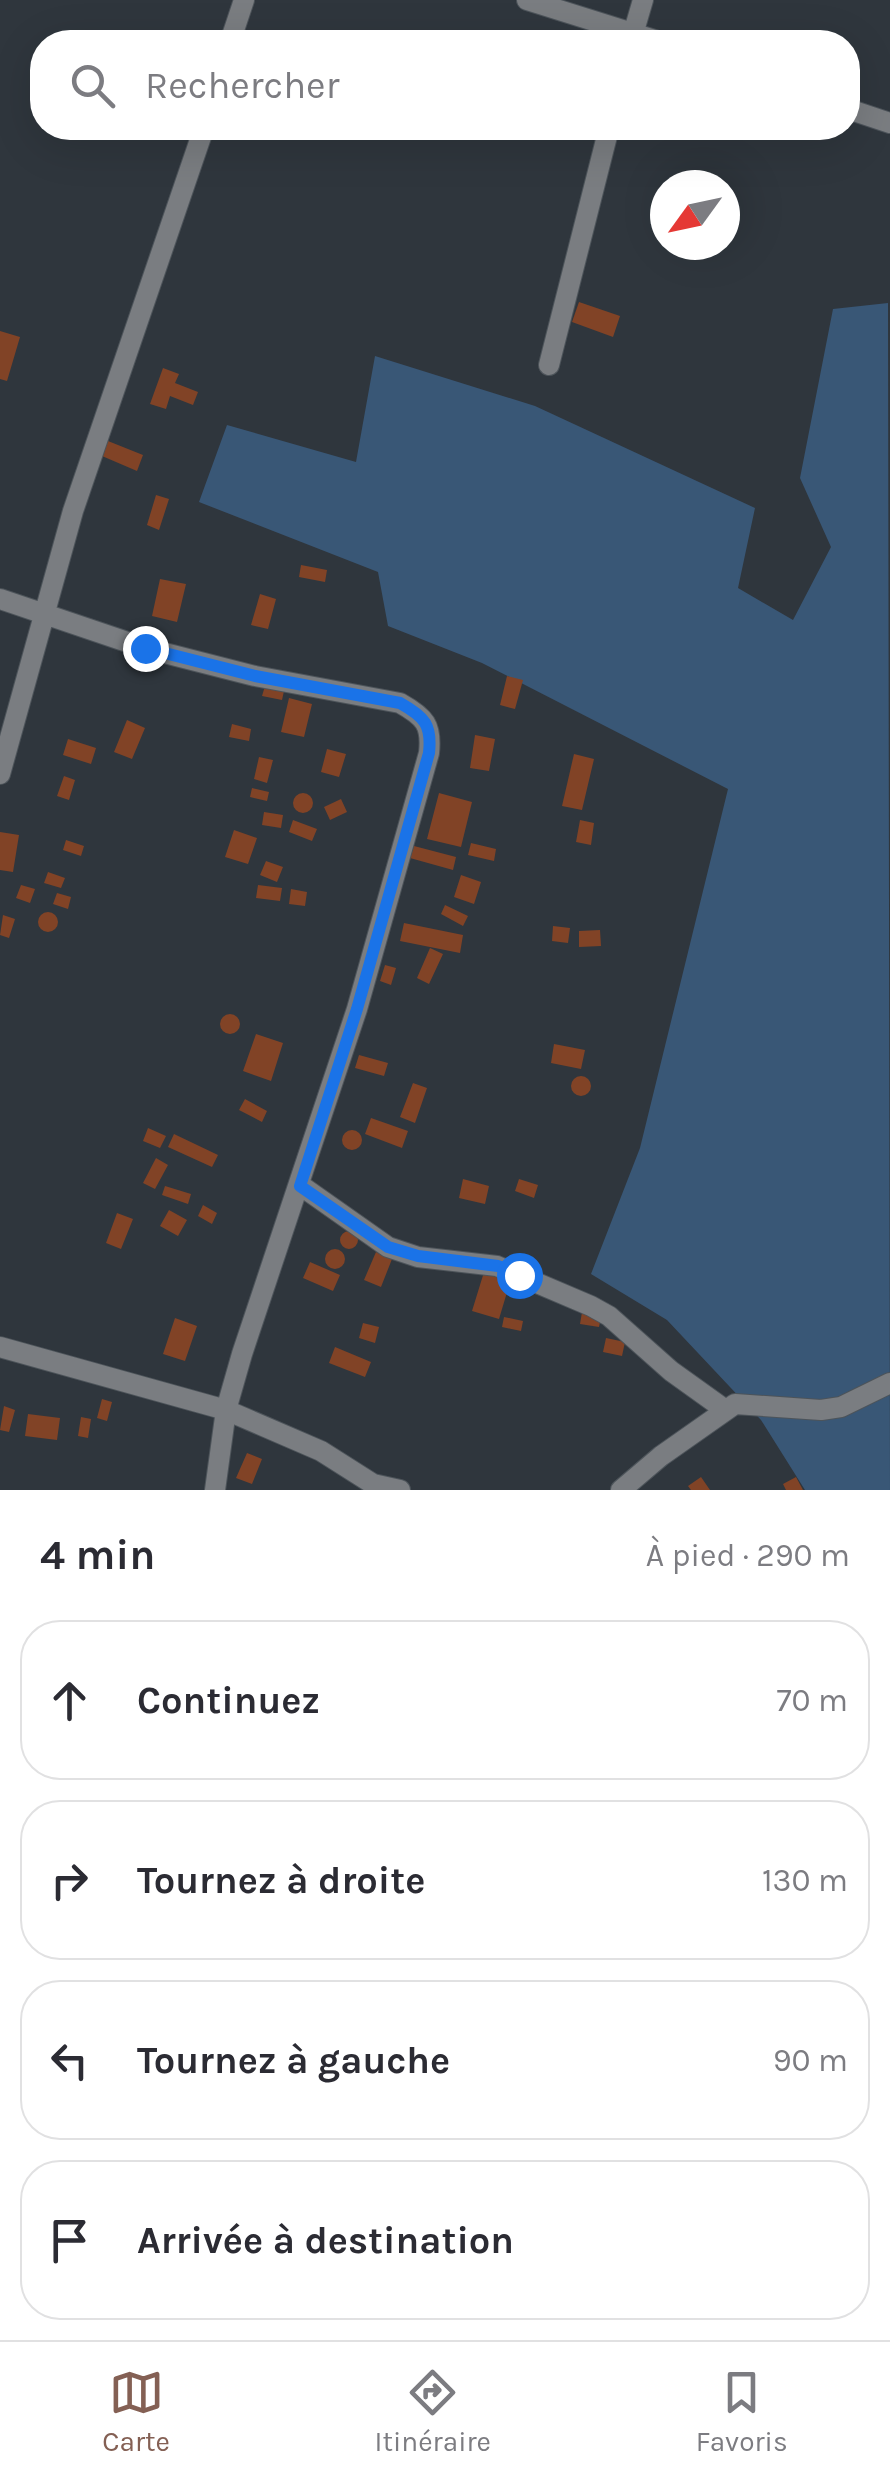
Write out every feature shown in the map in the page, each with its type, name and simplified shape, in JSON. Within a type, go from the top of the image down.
[{"type":"street","points":[[234,30],[244,0]]},
{"type":"street","points":[[526,0],[612,30]]},
{"type":"street","points":[[634,30],[643,0]]},
{"type":"street","points":[[860,113],[890,123]]},
{"type":"street","points":[[0,774],[112,391],[200,140]]},
{"type":"street","points":[[550,365],[606,140]]},
{"type":"street","points":[[0,599],[255,676],[400,703],[421,715],[431,730],[429,753],[357,1009],[300,1186],[258,1298],[226,1410],[215,1490]]},
{"type":"street","points":[[300,1186],[388,1247],[418,1256],[498,1266],[592,1306],[724,1410]]},
{"type":"street","points":[[0,1348],[226,1410],[321,1451],[373,1484],[400,1490]]},
{"type":"street","points":[[621,1490],[735,1404],[821,1410],[841,1407],[890,1383]]},
{"type":"shaded area","points":[[888,303],[890,1490],[805,1490],[761,1420],[667,1320],[591,1274],[640,1148],[728,789],[482,663],[388,626],[378,572],[199,502],[227,425],[356,462],[375,356],[535,406],[755,508],[738,588],[793,620],[831,547],[800,478],[833,309]]},
{"type":"building","points":[[579,302],[620,316],[613,337],[572,322]]},
{"type":"building","points":[[0,331],[20,337],[7,381],[0,379]]},
{"type":"building","points":[[163,368],[179,374],[175,383],[198,392],[193,405],[170,396],[166,409],[150,404]]},
{"type":"building","points":[[108,441],[143,455],[137,471],[102,456]]},
{"type":"building","points":[[156,495],[169,499],[159,530],[147,525]]},
{"type":"building","points":[[301,565],[327,570],[325,582],[299,577]]},
{"type":"building","points":[[160,579],[186,584],[177,622],[152,616]]},
{"type":"building","points":[[260,594],[276,599],[268,629],[251,625]]},
{"type":"building","points":[[507,676],[523,680],[515,709],[500,705]]},
{"type":"building","points":[[265,686],[284,691],[282,700],[262,696]]},
{"type":"building","points":[[289,698],[312,704],[304,737],[281,732]]},
{"type":"building","points":[[127,720],[145,728],[132,759],[114,752]]},
{"type":"building","points":[[232,724],[251,729],[249,741],[229,737]]},
{"type":"building","points":[[475,735],[495,739],[489,771],[470,768]]},
{"type":"building","points":[[68,739],[96,748],[91,764],[63,755]]},
{"type":"building","points":[[327,749],[346,754],[339,777],[321,772]]},
{"type":"building","points":[[574,754],[594,759],[582,810],[562,806]]},
{"type":"building","points":[[259,757],[273,760],[267,783],[254,779]]},
{"type":"building","points":[[64,776],[75,780],[69,800],[57,796]]},
{"type":"building","points":[[252,788],[269,792],[267,801],[250,797]]},
{"type":"building","points":[[303,793],[313,803],[303,813],[293,803]]},
{"type":"building","points":[[439,793],[472,802],[461,847],[427,839]]},
{"type":"building","points":[[341,799],[347,812],[330,820],[324,807]]},
{"type":"building","points":[[264,812],[283,815],[281,828],[262,825]]},
{"type":"building","points":[[293,820],[317,829],[312,841],[289,832]]},
{"type":"building","points":[[580,820],[594,823],[591,845],[576,842]]},
{"type":"building","points":[[234,830],[257,838],[248,864],[225,857]]},
{"type":"building","points":[[0,832],[19,835],[13,872],[0,870]]},
{"type":"building","points":[[66,840],[84,846],[81,856],[63,850]]},
{"type":"building","points":[[471,843],[496,849],[494,861],[468,855]]},
{"type":"building","points":[[414,846],[456,857],[453,870],[410,858]]},
{"type":"building","points":[[266,861],[283,867],[277,882],[260,875]]},
{"type":"building","points":[[48,872],[65,878],[61,888],[44,883]]},
{"type":"building","points":[[461,875],[481,882],[474,904],[454,897]]},
{"type":"building","points":[[21,885],[35,889],[30,903],[16,898]]},
{"type":"building","points":[[258,885],[282,888],[280,901],[256,898]]},
{"type":"building","points":[[291,889],[307,892],[305,906],[289,904]]},
{"type":"building","points":[[57,893],[71,897],[68,909],[53,904]]},
{"type":"building","points":[[445,905],[468,916],[463,926],[441,914]]},
{"type":"building","points":[[48,912],[58,922],[48,932],[38,922]]},
{"type":"building","points":[[3,915],[15,919],[9,938],[0,935]]},
{"type":"building","points":[[404,923],[463,935],[460,953],[400,941]]},
{"type":"building","points":[[553,926],[570,928],[568,943],[552,941]]},
{"type":"building","points":[[600,930],[601,946],[579,947],[579,931]]},
{"type":"building","points":[[430,948],[443,954],[429,984],[417,978]]},
{"type":"building","points":[[385,965],[396,968],[391,985],[380,981]]},
{"type":"building","points":[[230,1014],[240,1024],[230,1034],[220,1024]]},
{"type":"building","points":[[256,1034],[283,1043],[271,1081],[243,1071]]},
{"type":"building","points":[[554,1044],[585,1050],[581,1069],[551,1063]]},
{"type":"building","points":[[359,1055],[388,1063],[384,1076],[355,1068]]},
{"type":"building","points":[[581,1076],[591,1086],[581,1096],[571,1086]]},
{"type":"building","points":[[413,1083],[427,1088],[415,1123],[400,1117]]},
{"type":"building","points":[[245,1099],[267,1111],[262,1122],[239,1110]]},
{"type":"building","points":[[371,1118],[408,1131],[402,1148],[365,1134]]},
{"type":"building","points":[[148,1128],[166,1136],[160,1148],[143,1141]]},
{"type":"building","points":[[352,1130],[362,1140],[352,1150],[342,1140]]},
{"type":"building","points":[[174,1134],[218,1155],[212,1167],[168,1147]]},
{"type":"building","points":[[156,1158],[168,1165],[155,1189],[143,1183]]},
{"type":"building","points":[[463,1179],[489,1186],[485,1204],[459,1198]]},
{"type":"building","points":[[519,1179],[538,1185],[534,1198],[515,1191]]},
{"type":"building","points":[[165,1186],[191,1194],[188,1204],[162,1195]]},
{"type":"building","points":[[203,1205],[217,1213],[212,1224],[198,1216]]},
{"type":"building","points":[[169,1210],[187,1220],[178,1236],[160,1226]]},
{"type":"building","points":[[117,1213],[133,1219],[121,1249],[106,1243]]},
{"type":"building","points":[[349,1231],[358,1240],[349,1249],[340,1240]]},
{"type":"building","points":[[335,1249],[345,1259],[335,1269],[325,1259]]},
{"type":"building","points":[[376,1252],[392,1259],[381,1287],[364,1280]]},
{"type":"building","points":[[310,1262],[340,1275],[333,1291],[303,1278]]},
{"type":"building","points":[[484,1272],[511,1279],[499,1319],[472,1311]]},
{"type":"building","points":[[582,1312],[601,1317],[599,1327],[580,1324]]},
{"type":"building","points":[[504,1317],[523,1321],[521,1331],[502,1327]]},
{"type":"building","points":[[175,1318],[197,1326],[185,1361],[163,1354]]},
{"type":"building","points":[[363,1323],[379,1327],[375,1343],[359,1338]]},
{"type":"building","points":[[606,1338],[625,1342],[622,1356],[603,1352]]},
{"type":"building","points":[[335,1347],[371,1362],[365,1377],[329,1363]]},
{"type":"building","points":[[102,1399],[112,1402],[107,1421],[97,1418]]},
{"type":"building","points":[[4,1406],[15,1410],[9,1432],[0,1430]]},
{"type":"building","points":[[28,1414],[60,1418],[57,1440],[25,1436]]},
{"type":"building","points":[[81,1417],[91,1419],[88,1438],[78,1436]]},
{"type":"building","points":[[247,1453],[262,1459],[252,1484],[236,1478]]},
{"type":"building","points":[[701,1477],[710,1490],[691,1490],[688,1486]]},
{"type":"building","points":[[796,1477],[803,1490],[786,1490],[783,1484]]},
{"type":"route","points":[[145,648],[255,676],[400,703],[421,715],[431,730],[429,753],[357,1009],[300,1186],[388,1247],[418,1256],[498,1266],[519,1275]]}]
